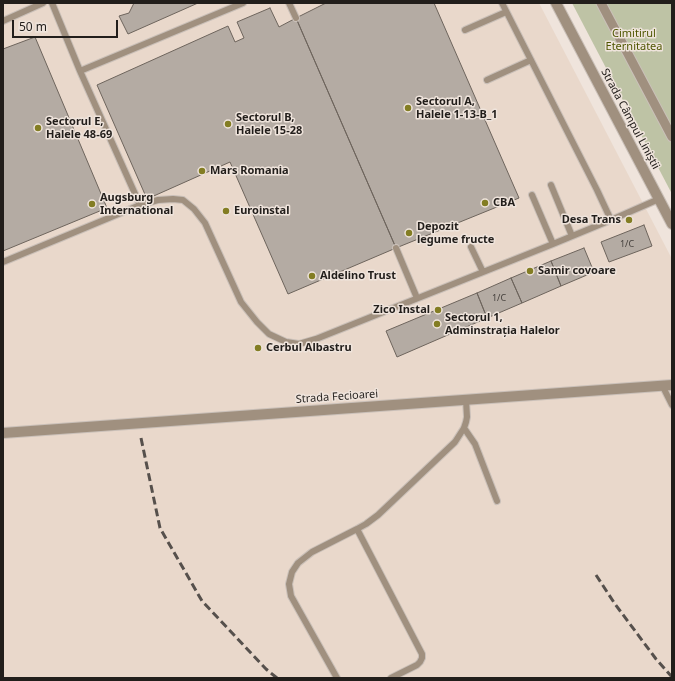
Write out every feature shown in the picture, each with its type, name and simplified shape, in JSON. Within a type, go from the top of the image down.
[{"type":"street","name":"Strada Câmpul Liniștii","points":[[556,3],[672,224]]},
{"type":"street","points":[[601,3],[669,124],[672,138]]},
{"type":"street","name":"Strada Fecioarei","points":[[3,433],[667,385]]},
{"type":"lane","points":[[3,21],[43,3]]},
{"type":"lane","points":[[52,3],[80,71],[140,205]]},
{"type":"lane","points":[[80,71],[243,3]]},
{"type":"lane","points":[[290,3],[296,18]]},
{"type":"lane","points":[[502,3],[611,220]]},
{"type":"lane","points":[[465,30],[506,12]]},
{"type":"lane","points":[[487,80],[531,60]]},
{"type":"lane","points":[[551,185],[572,236]]},
{"type":"lane","points":[[532,195],[552,244]]},
{"type":"lane","points":[[3,262],[140,205],[158,200],[183,200],[194,209],[205,223],[241,302],[257,322],[269,334],[286,342],[299,344],[316,339],[483,272],[659,199]]},
{"type":"lane","points":[[471,247],[483,272]]},
{"type":"lane","points":[[396,248],[417,298]]},
{"type":"lane","points":[[667,385],[672,405]]},
{"type":"lane","points":[[337,678],[292,596],[290,584],[292,572],[298,563],[312,552],[366,524],[378,515],[455,442],[464,428],[467,417],[466,400]]},
{"type":"lane","points":[[464,428],[475,444],[497,501]]},
{"type":"lane","points":[[357,529],[422,654],[422,658],[417,665],[391,678]]},
{"type":"shaded area","points":[[3,3],[539,3],[672,259],[672,678],[3,678]]},
{"type":"green space","name":"Cimitirul Eternitatea","points":[[572,3],[672,3],[672,194]]},
{"type":"building","points":[[134,3],[198,3],[128,34],[119,16],[129,13]]},
{"type":"building","name":"Sectorul A, Halele 1-13-B_1","points":[[326,3],[434,3],[519,198],[396,248],[296,18]]},
{"type":"building","name":"Sectorul B, Halele 15-28","points":[[270,8],[279,27],[296,18],[396,248],[288,294],[230,162],[147,199],[97,85],[228,26],[235,42],[244,38],[237,22]]},
{"type":"building","name":"Sectorul E, Halele 48-69","points":[[35,37],[107,208],[3,251],[3,49]]},
{"type":"building","points":[[644,225],[652,246],[609,262],[601,242]]},
{"type":"building","name":"Sectorul 1, Adminstrația Halelor","points":[[584,248],[594,272],[561,286],[551,261]]},
{"type":"building","name":"Sectorul 1, Adminstrația Halelor","points":[[551,261],[561,286],[522,303],[511,278]]},
{"type":"building","name":"Sectorul 1, Adminstrația Halelor","points":[[511,278],[522,303],[487,318],[477,293]]},
{"type":"building","name":"Sectorul 1, Adminstrația Halelor","points":[[477,293],[487,318],[397,357],[386,331]]},
{"type":"railway","points":[[141,438],[160,528],[202,601],[266,669],[277,678]]},
{"type":"railway","points":[[596,575],[615,604],[656,659],[672,677]]},
{"type":"place","name":"Sectorul A, Halele 1-13-B_1","points":[[408,108]]},
{"type":"place","name":"Sectorul B, Halele 15-28","points":[[228,124]]},
{"type":"place","name":"Sectorul E, Halele 48-69","points":[[38,128]]},
{"type":"place","name":"Mars Romania","points":[[202,171]]},
{"type":"place","name":"CBA","points":[[485,203]]},
{"type":"place","name":"Augsburg International","points":[[92,204]]},
{"type":"place","name":"Euroinstal","points":[[226,211]]},
{"type":"place","name":"Desa Trans","points":[[629,220]]},
{"type":"place","name":"Depozit legume fructe","points":[[409,233]]},
{"type":"place","name":"Samir covoare","points":[[530,271]]},
{"type":"place","name":"Aldelino Trust","points":[[312,276]]},
{"type":"place","name":"Zico Instal","points":[[438,310]]},
{"type":"place","name":"Sectorul 1, Adminstrația Halelor","points":[[437,324]]},
{"type":"place","name":"Cerbul Albastru","points":[[258,348]]}]
